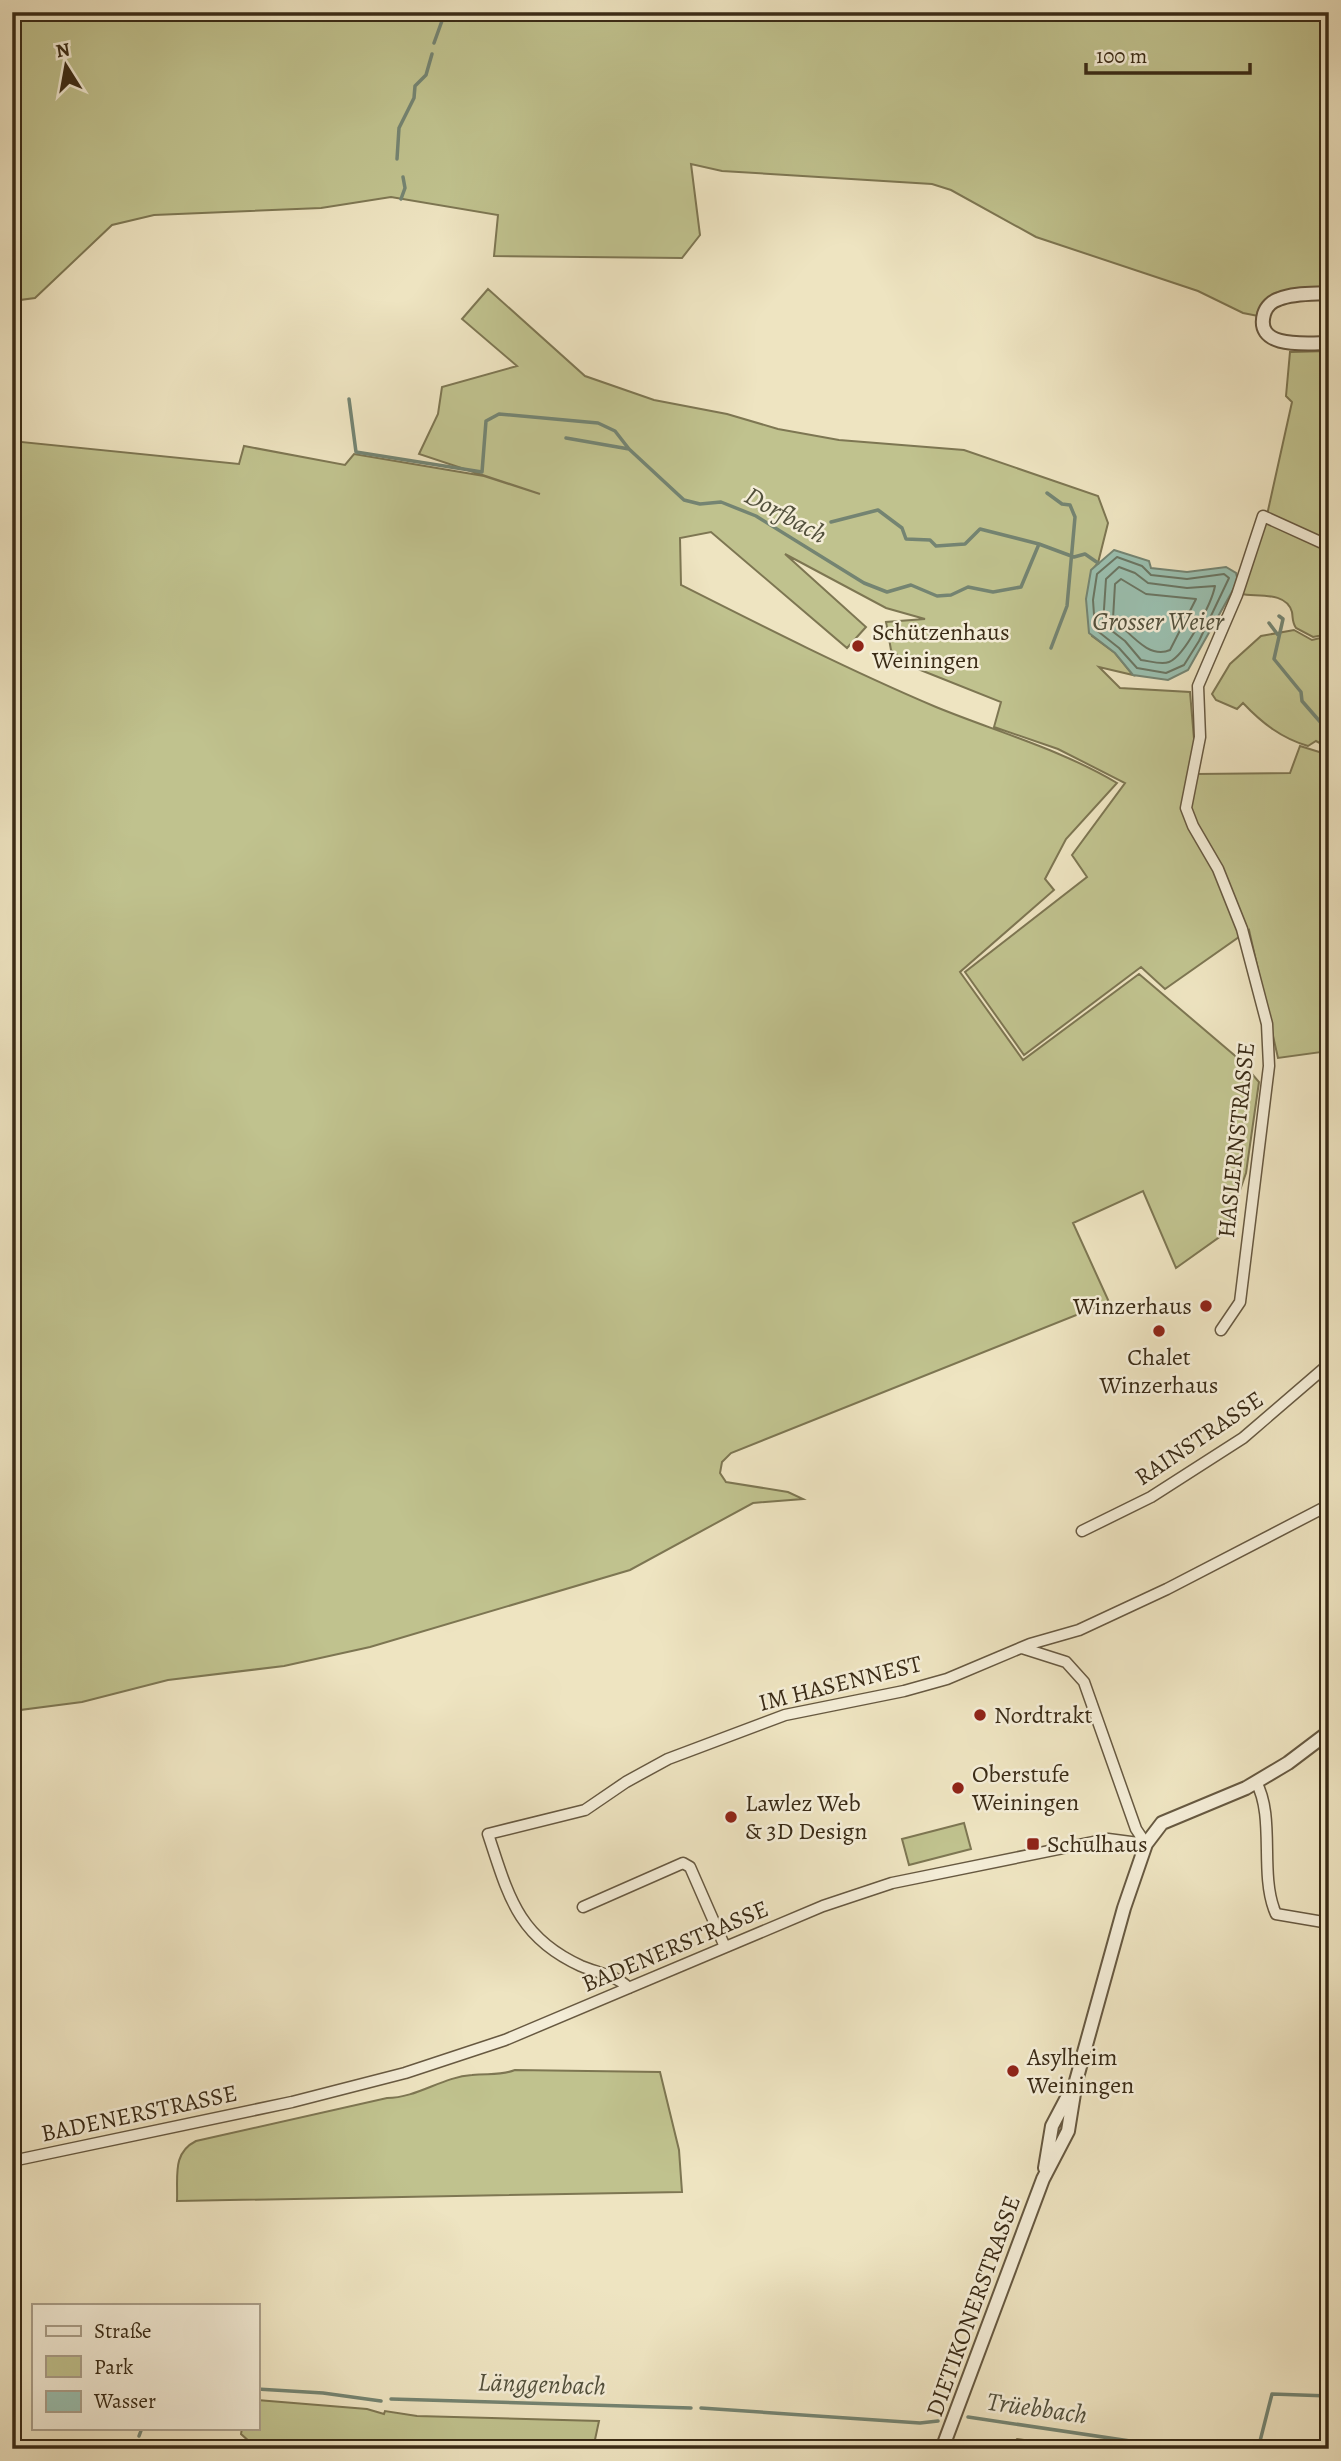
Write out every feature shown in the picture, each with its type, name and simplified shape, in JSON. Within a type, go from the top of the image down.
[{"type":"street","points":[[1329,293],[1279,299],[1267,308],[1263,321],[1267,333],[1277,341],[1329,343]]},
{"type":"street","name":"HASLERNSTRASSE","points":[[1221,1330],[1240,1302],[1269,1066],[1269,1037],[1242,929],[1218,869],[1189,818],[1187,801],[1200,737],[1198,686],[1237,595],[1263,516],[1329,546]]},
{"type":"street","name":"RAINSTRASSE","points":[[1082,1531],[1151,1497],[1243,1438],[1329,1364]]},
{"type":"street","points":[[1022,1648],[1110,1617],[1329,1505]]},
{"type":"street","points":[[1022,1648],[1066,1662],[1084,1682],[1136,1829],[1146,1844],[1162,1823],[1217,1802],[1256,1782],[1329,1732]]},
{"type":"street","name":"IM HASENNEST","points":[[629,1988],[622,1980],[579,1965],[530,1931],[515,1910],[488,1834],[586,1810],[626,1782],[668,1759],[785,1715],[890,1694],[947,1679],[1022,1648]]},
{"type":"street","points":[[1256,1782],[1262,1796],[1266,1862],[1276,1913],[1329,1923]]},
{"type":"street","name":"BADENERSTRASSE","points":[[12,2161],[292,2102],[405,2073],[505,2039],[823,1906],[892,1883],[1108,1839],[1146,1844]]},
{"type":"street","name":"DIETIKONERSTRASSE","points":[[942,2449],[1043,2179],[1068,2131],[1076,2081],[1124,1908],[1146,1844]]},
{"type":"street","points":[[583,1907],[683,1863],[690,1867],[725,1947]]},
{"type":"green space","points":[[12,12],[1329,12],[1329,293],[1283,297],[1263,317],[1243,313],[1198,291],[1036,237],[951,190],[932,184],[722,171],[691,164],[700,235],[682,258],[494,256],[498,215],[391,197],[321,208],[154,215],[112,225],[35,298],[12,301]]},
{"type":"green space","points":[[488,289],[585,376],[654,400],[727,414],[778,429],[839,440],[964,450],[1098,496],[1108,523],[1098,563],[1091,571],[1092,636],[1115,653],[1133,675],[1099,667],[1120,688],[1190,692],[1197,774],[1290,773],[1300,746],[1329,755],[1329,1051],[1278,1058],[1249,930],[1165,989],[1141,967],[1024,1055],[965,972],[1087,877],[1072,855],[1125,783],[1058,749],[994,727],[1001,702],[913,667],[891,650],[886,622],[925,619],[886,608],[785,554],[866,627],[847,648],[711,532],[680,538],[681,585],[871,678],[936,707],[1073,760],[1117,783],[1066,839],[1045,879],[1054,890],[960,972],[1023,1060],[1139,974],[1240,1060],[1259,1082],[1246,1173],[1225,1233],[1176,1268],[1143,1191],[1073,1223],[1109,1302],[731,1453],[722,1462],[720,1473],[726,1482],[788,1492],[803,1499],[753,1503],[630,1570],[370,1647],[284,1666],[168,1680],[82,1702],[12,1711],[12,441],[239,464],[244,446],[345,465],[354,454],[484,476],[540,494],[419,454],[438,414],[442,387],[517,366],[462,319]]},
{"type":"green space","points":[[1329,351],[1329,634],[1313,637],[1296,628],[1289,605],[1284,601],[1270,596],[1241,594],[1265,524],[1292,402],[1286,396],[1290,352]]},
{"type":"green space","points":[[1294,630],[1312,640],[1329,636],[1329,748],[1316,741],[1308,746],[1289,739],[1265,723],[1243,703],[1237,709],[1216,700],[1212,694],[1230,664],[1261,636]]},
{"type":"green space","points":[[964,1823],[971,1849],[909,1865],[902,1839]]},
{"type":"green space","points":[[515,2070],[660,2072],[679,2150],[682,2192],[177,2201],[180,2159],[188,2146],[196,2141],[409,2095],[450,2079]]},
{"type":"green space","points":[[259,2400],[367,2409],[384,2414],[385,2411],[417,2416],[599,2421],[593,2449],[250,2449],[251,2443],[241,2434],[242,2430],[259,2430]]},
{"type":"green space","points":[[1017,2439],[1087,2449],[1008,2449]]},
{"type":"water","name":"Grosser Weier","points":[[1114,550],[1149,561],[1151,568],[1187,572],[1226,567],[1236,573],[1238,581],[1188,670],[1168,680],[1133,675],[1115,653],[1089,633],[1086,599],[1091,570]]},
{"type":"waterway","points":[[434,43],[443,18]]},
{"type":"waterway","points":[[397,159],[399,128],[414,98],[415,86],[426,75],[432,54]]},
{"type":"waterway","points":[[401,199],[405,188],[403,177]]},
{"type":"waterway","points":[[1325,281],[1329,263]]},
{"type":"waterway","name":"Dorfbach","points":[[349,399],[356,452],[482,472],[486,421],[499,414],[598,423],[615,431],[629,449],[684,500],[700,504],[721,502],[756,516],[864,583],[887,592],[911,585],[937,596],[951,595],[968,587],[993,592],[1021,587],[1039,544]]},
{"type":"waterway","points":[[566,438],[629,449]]},
{"type":"waterway","points":[[1047,493],[1062,504],[1070,505],[1075,517],[1067,606],[1051,648]]},
{"type":"waterway","points":[[831,522],[878,510],[902,528],[906,539],[930,540],[936,546],[965,544],[980,529],[1039,544],[1074,557],[1085,554],[1098,563]]},
{"type":"waterway","name":"Dorfbach","points":[[1279,616],[1283,619],[1274,659],[1301,692],[1302,701],[1329,732]]},
{"type":"waterway","points":[[1269,623],[1278,635]]},
{"type":"waterway","points":[[259,2389],[323,2393],[381,2401]]},
{"type":"waterway","name":"Trüebbach","points":[[1258,2449],[1272,2394],[1329,2396]]},
{"type":"waterway","name":"Länggenbach","points":[[391,2399],[691,2408]]},
{"type":"waterway","points":[[701,2408],[920,2423],[938,2421]]},
{"type":"waterway","name":"Trüebbach","points":[[968,2417],[1184,2449]]},
{"type":"waterway","points":[[139,2436],[141,2430]]},
{"type":"place","name":"Schützenhaus Weiningen","points":[[858,646]]},
{"type":"place","name":"Winzerhaus","points":[[1206,1306]]},
{"type":"place","name":"Chalet Winzerhaus","points":[[1159,1331]]},
{"type":"place","name":"Nordtrakt","points":[[980,1715]]},
{"type":"place","name":"Oberstufe Weiningen","points":[[958,1788]]},
{"type":"place","name":"Lawlez Web & 3D Design","points":[[731,1817]]},
{"type":"place","name":"Schulhaus","points":[[1033,1844]]},
{"type":"place","name":"Asylheim Weiningen","points":[[1013,2071]]}]
